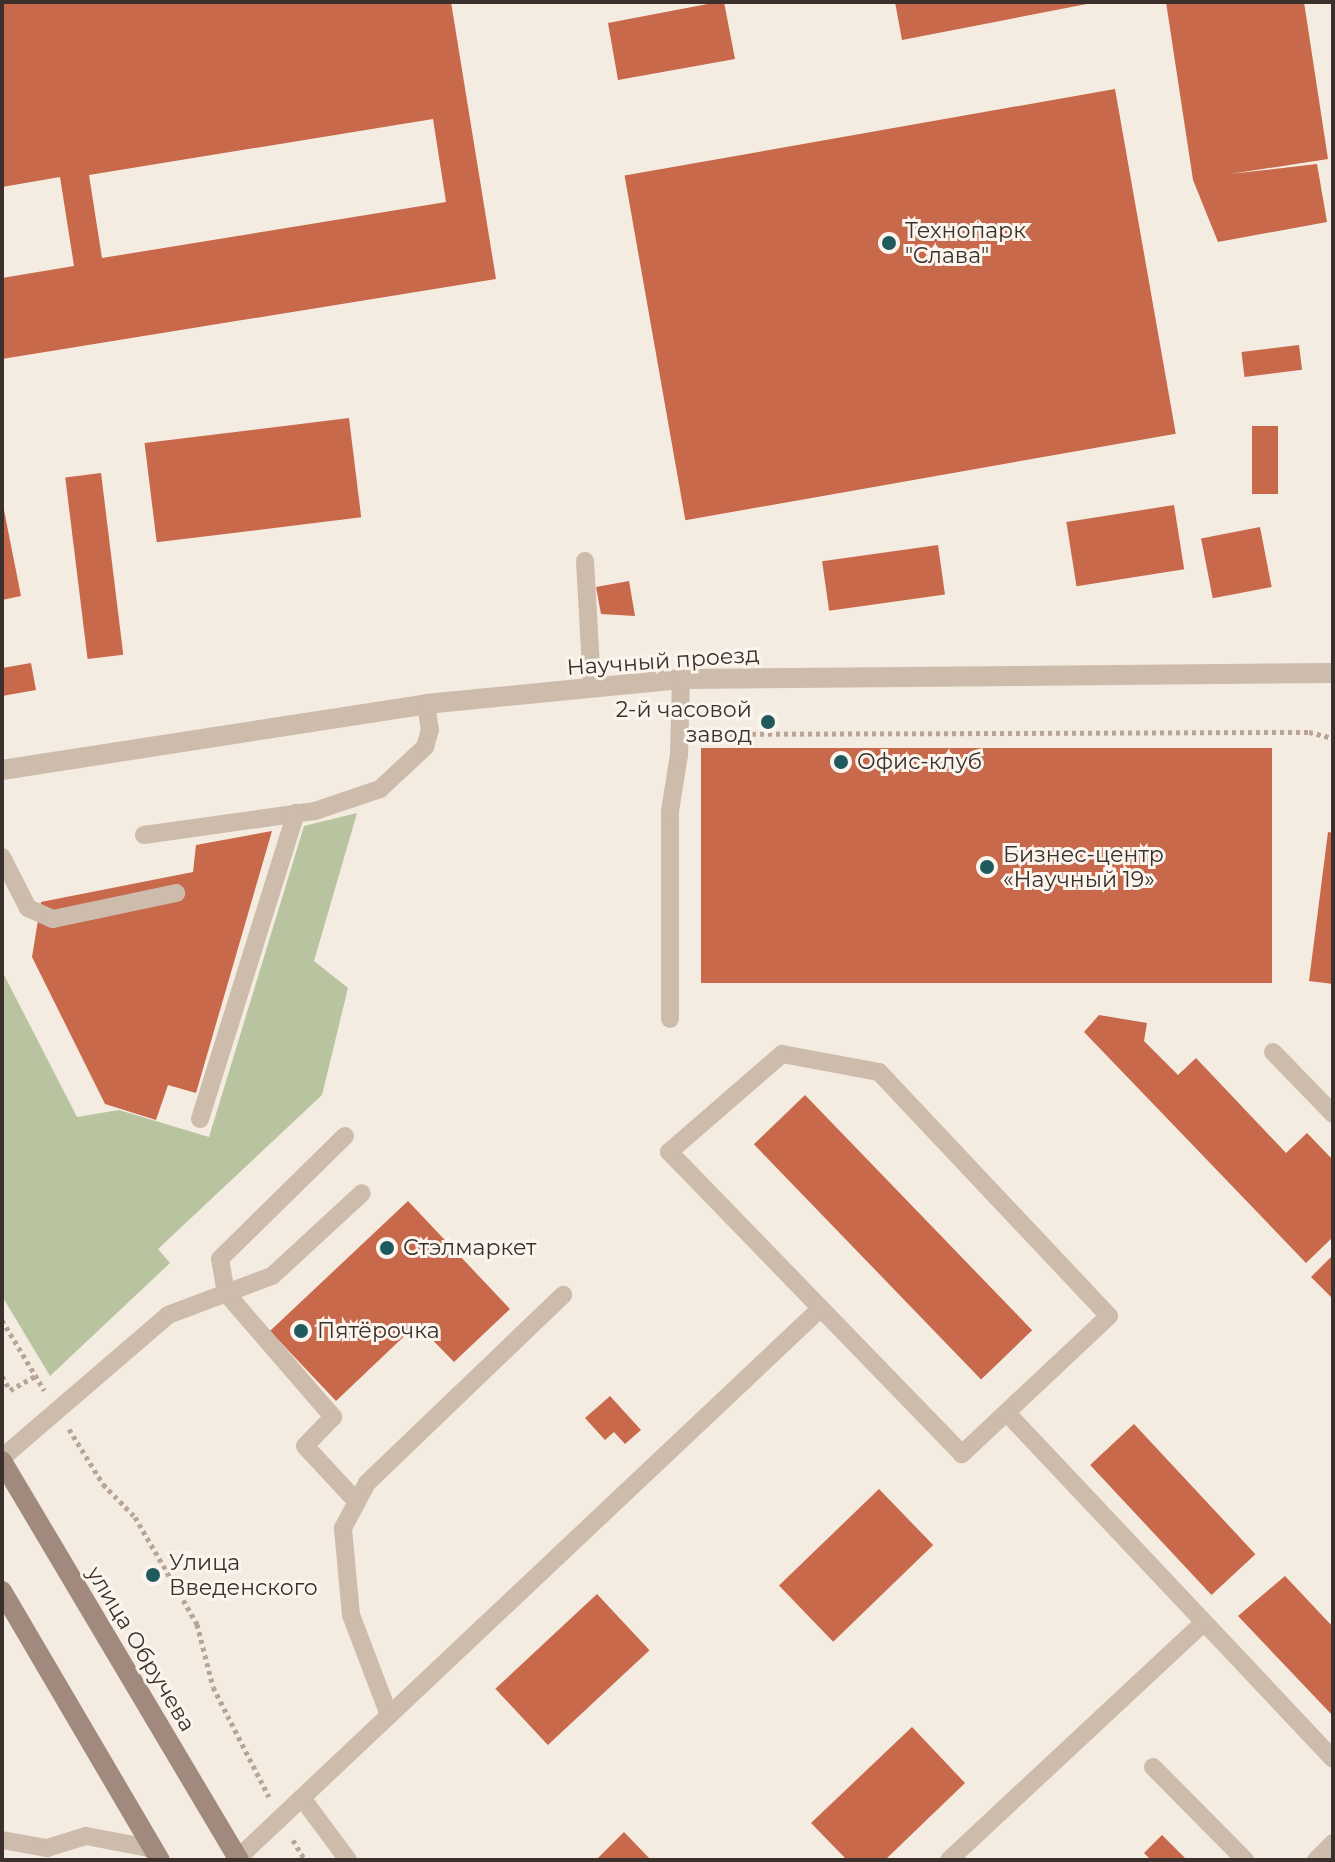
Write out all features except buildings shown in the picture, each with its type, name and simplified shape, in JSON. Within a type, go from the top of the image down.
[{"type":"main road","name":"улица Обручева","points":[[2,1460],[239,1859]]},
{"type":"main road","points":[[2,1591],[157,1854]]},
{"type":"street","name":"Научный проезд","points":[[2,770],[426,704],[681,679],[1333,673]]},
{"type":"lane","points":[[585,561],[592,688]]},
{"type":"lane","points":[[670,1019],[670,811],[679,735],[681,679]]},
{"type":"lane","points":[[144,835],[296,813],[380,789],[402,773],[425,747],[430,730],[426,704]]},
{"type":"lane","points":[[200,1119],[296,813]]},
{"type":"lane","points":[[2,857],[28,908],[53,919],[176,893]]},
{"type":"lane","points":[[1273,1052],[1333,1114]]},
{"type":"lane","points":[[782,1054],[879,1072],[1109,1316],[1007,1413],[962,1454],[669,1152],[782,1054]]},
{"type":"lane","points":[[345,1136],[220,1259],[226,1293],[333,1417],[305,1446],[357,1502]]},
{"type":"lane","points":[[2,1460],[56,1409],[168,1315],[272,1276],[362,1193]]},
{"type":"lane","points":[[389,1715],[351,1615],[343,1528],[367,1483],[563,1295]]},
{"type":"lane","points":[[239,1859],[820,1309]]},
{"type":"lane","points":[[1007,1413],[1333,1759]]},
{"type":"lane","points":[[949,1860],[1203,1623]]},
{"type":"lane","points":[[1153,1767],[1245,1860]]},
{"type":"lane","points":[[302,1798],[348,1860]]},
{"type":"lane","points":[[2,1840],[47,1848],[86,1836],[157,1854]]},
{"type":"lane","points":[[1316,1860],[1333,1843]]},
{"type":"path","points":[[679,735],[1309,732],[1333,738]]},
{"type":"path","points":[[2,1320],[103,1484],[135,1517],[197,1624],[213,1687],[305,1860]]},
{"type":"path","points":[[2,1376],[10,1390],[35,1376]]},
{"type":"green space","points":[[357,813],[314,961],[348,988],[322,1095],[158,1249],[170,1263],[50,1376],[2,1296],[2,971],[77,1117],[119,1110],[209,1137],[304,826]]},
{"type":"place","name":"Технопарк \"Слава\"","points":[[889,243]]},
{"type":"place","name":"2-й часовой завод","points":[[768,722]]},
{"type":"place","name":"Офис-клуб","points":[[841,762]]},
{"type":"place","name":"Бизнес-центр «Научный 19»","points":[[987,867]]},
{"type":"place","name":"Стэлмаркет","points":[[387,1248]]},
{"type":"place","name":"Пятёрочка","points":[[301,1331]]},
{"type":"place","name":"Улица Введенского","points":[[153,1575]]}]
